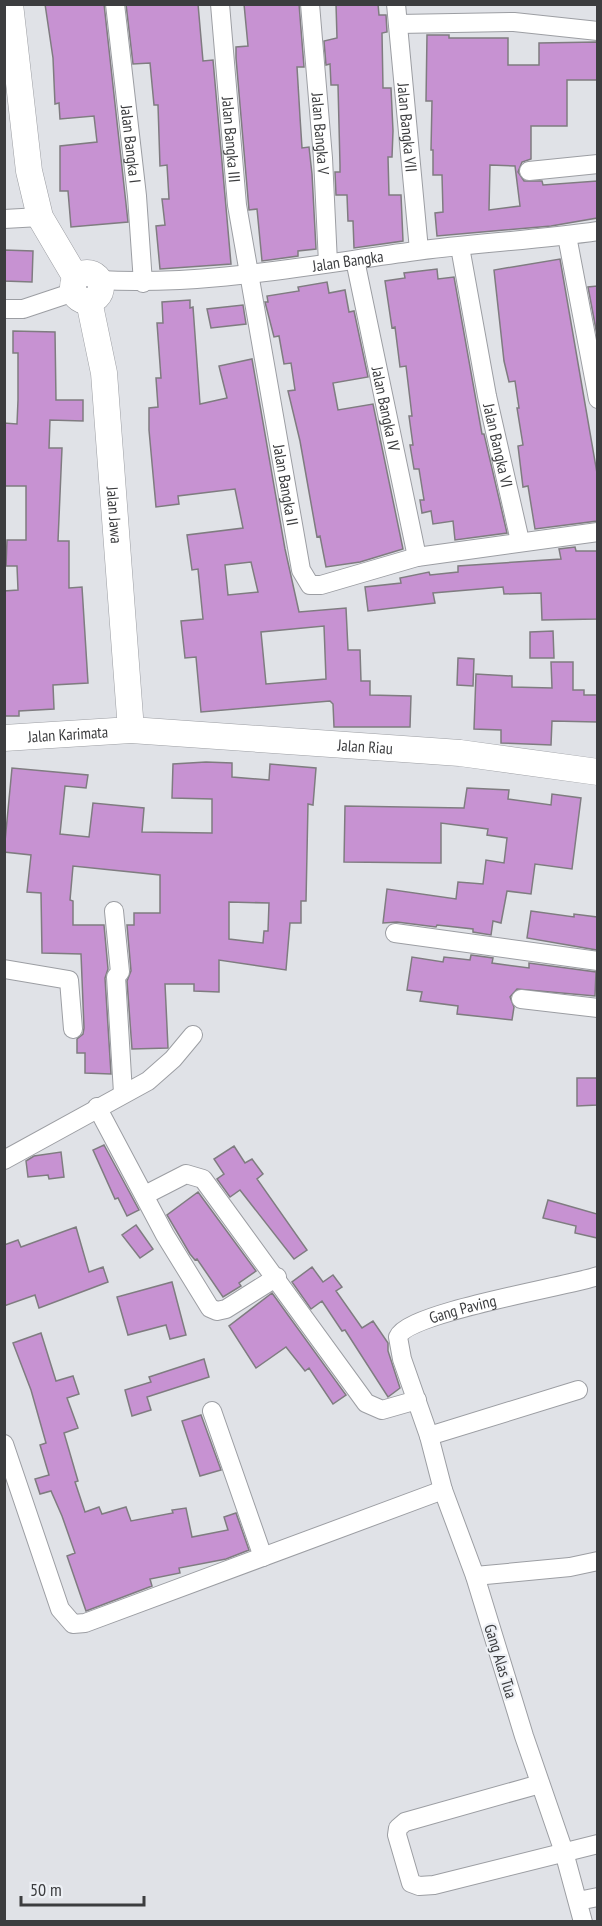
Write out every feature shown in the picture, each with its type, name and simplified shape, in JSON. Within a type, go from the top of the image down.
[{"type":"main road","name":"Jalan Jawa","points":[[10,4],[29,171],[40,217],[85,288],[104,373],[131,730]]},
{"type":"main road","name":"Jalan Karimata","points":[[4,738],[131,730]]},
{"type":"main road","name":"Jalan Riau","points":[[131,730],[460,753],[597,772]]},
{"type":"street","name":"Jalan Bangka I","points":[[115,4],[137,196],[143,283]]},
{"type":"street","name":"Jalan Bangka III","points":[[220,4],[237,205],[249,273]]},
{"type":"street","name":"Jalan Bangka V","points":[[310,4],[323,158],[328,263]]},
{"type":"street","name":"Jalan Bangka VII","points":[[396,4],[419,250]]},
{"type":"street","points":[[398,24],[514,22],[597,31]]},
{"type":"street","points":[[529,171],[597,164]]},
{"type":"street","points":[[4,219],[40,217]]},
{"type":"street","name":"Jalan Bangka","points":[[85,288],[249,273],[419,250],[597,231]]},
{"type":"street","points":[[567,236],[597,399]]},
{"type":"street","name":"Jalan Bangka VI","points":[[460,247],[487,396],[520,541]]},
{"type":"street","name":"Jalan Bangka IV","points":[[355,260],[417,557]]},
{"type":"street","name":"Jalan Bangka II","points":[[249,273],[301,570],[305,580],[310,585],[321,585],[417,557]]},
{"type":"street","points":[[4,309],[23,309],[85,288]]},
{"type":"street","points":[[417,557],[597,532]]},
{"type":"street","points":[[114,911],[120,972],[116,977],[123,1093]]},
{"type":"street","points":[[396,933],[597,961]]},
{"type":"street","points":[[4,969],[69,980],[73,1029]]},
{"type":"street","points":[[521,999],[597,1008]]},
{"type":"street","points":[[4,1160],[148,1081],[173,1059],[193,1035]]},
{"type":"street","points":[[97,1107],[177,1254],[212,1309],[226,1309],[277,1277]]},
{"type":"street","points":[[145,1195],[182,1175],[200,1176],[277,1277],[370,1406],[382,1410],[417,1400]]},
{"type":"street","name":"Gang Paving","points":[[417,1400],[399,1348],[398,1337],[403,1329],[486,1301],[597,1276]]},
{"type":"street","points":[[429,1436],[578,1390]]},
{"type":"street","name":"Gang Alas Tua","points":[[417,1400],[443,1490],[475,1576],[540,1784],[564,1852],[583,1922]]},
{"type":"street","points":[[212,1411],[263,1557]]},
{"type":"street","points":[[4,1444],[60,1610],[74,1624],[85,1623],[443,1490]]},
{"type":"street","points":[[475,1576],[570,1567],[597,1561]]},
{"type":"street","points":[[540,1784],[405,1822],[399,1828],[397,1835],[409,1879],[415,1885],[434,1885],[597,1844]]},
{"type":"street","points":[[578,1901],[597,1897]]},
{"type":"building","points":[[45,4],[104,4],[128,222],[71,227],[68,191],[60,191],[60,146],[97,142],[94,116],[60,119],[59,103],[55,104],[53,58]]},
{"type":"building","points":[[126,4],[198,4],[203,61],[213,60],[231,264],[160,269],[156,226],[165,225],[162,199],[169,199],[167,165],[160,166],[158,105],[154,105],[150,63],[133,64]]},
{"type":"building","points":[[244,4],[299,4],[304,67],[297,67],[302,148],[309,147],[316,249],[298,251],[298,256],[262,261],[257,209],[249,210],[236,58],[236,47],[248,46]]},
{"type":"building","points":[[336,4],[378,4],[379,15],[386,15],[387,32],[382,33],[383,88],[391,88],[393,131],[392,157],[388,157],[389,195],[401,195],[403,241],[354,248],[353,221],[348,221],[347,195],[336,195],[335,172],[340,172],[338,85],[331,85],[330,64],[326,65],[324,41],[337,38]]},
{"type":"building","points":[[427,35],[449,35],[449,38],[508,38],[508,65],[539,65],[539,43],[597,42],[597,80],[567,80],[567,126],[531,126],[531,159],[522,162],[518,172],[524,181],[542,181],[543,185],[597,181],[597,218],[551,226],[437,236],[435,213],[443,212],[442,175],[433,175],[432,101],[426,101]],"holes":[[[490,165],[515,166],[520,206],[489,210]]]},
{"type":"building","points":[[4,250],[33,251],[32,282],[4,281]]},
{"type":"building","points":[[560,259],[597,473],[597,521],[535,529],[528,486],[523,487],[518,446],[523,445],[517,408],[519,408],[515,381],[509,382],[504,361],[494,270]]},
{"type":"building","points":[[437,269],[438,279],[454,277],[482,434],[484,434],[507,533],[455,540],[453,521],[433,524],[431,511],[422,513],[420,500],[424,500],[419,469],[414,469],[410,445],[413,445],[409,416],[412,416],[406,366],[400,367],[395,327],[392,328],[385,281],[405,278],[404,273]]},
{"type":"building","points":[[327,282],[329,293],[345,290],[349,312],[354,311],[368,377],[333,383],[338,410],[373,404],[403,549],[360,562],[326,567],[320,536],[317,537],[300,441],[288,391],[295,390],[291,363],[284,364],[279,336],[274,337],[265,302],[268,302],[267,296],[299,291],[298,287]]},
{"type":"building","points":[[597,286],[597,335],[588,287]]},
{"type":"building","points":[[190,300],[190,308],[193,307],[200,404],[227,398],[219,366],[252,359],[285,549],[299,612],[346,608],[348,650],[360,650],[361,681],[370,681],[370,695],[411,696],[410,727],[334,727],[333,704],[330,701],[201,712],[196,657],[185,658],[181,621],[203,619],[198,569],[192,570],[187,535],[243,528],[235,489],[178,496],[179,504],[156,507],[149,408],[158,407],[156,378],[161,378],[157,323],[163,323],[162,302]],"holes":[[[251,562],[258,592],[228,595],[225,565]],[[324,626],[326,679],[266,684],[261,632]]]},
{"type":"building","points":[[243,305],[246,324],[211,328],[207,309]]},
{"type":"building","points":[[13,331],[55,332],[56,400],[83,400],[83,421],[50,420],[49,448],[62,448],[58,541],[69,541],[69,588],[82,587],[88,683],[53,685],[54,709],[19,711],[19,716],[4,716],[4,591],[18,590],[17,566],[6,566],[7,540],[26,540],[26,486],[4,486],[4,423],[17,424],[18,353],[13,353]]},
{"type":"building","points":[[575,547],[576,551],[597,551],[597,619],[542,620],[541,593],[504,594],[503,587],[433,593],[435,603],[368,611],[365,587],[401,583],[400,578],[429,572],[430,575],[458,572],[458,566],[561,559],[559,549]]},
{"type":"building","points":[[553,631],[554,658],[530,658],[530,632]]},
{"type":"building","points":[[458,658],[474,659],[473,686],[457,685]]},
{"type":"building","points":[[551,662],[573,662],[573,690],[584,690],[584,695],[597,695],[597,722],[552,721],[551,745],[501,743],[501,730],[474,729],[476,674],[512,676],[512,687],[552,688]]},
{"type":"building","points":[[232,763],[232,777],[269,780],[270,764],[316,768],[313,805],[308,804],[306,901],[301,901],[301,923],[290,923],[286,970],[219,960],[219,992],[194,991],[194,984],[165,984],[168,1048],[132,1049],[127,981],[131,971],[127,925],[134,925],[134,913],[160,913],[160,875],[73,866],[70,900],[73,901],[73,925],[104,925],[108,969],[105,978],[111,1074],[85,1073],[85,1053],[77,1053],[77,1039],[83,1034],[84,1028],[81,954],[42,953],[41,893],[27,892],[31,855],[4,852],[12,768],[88,775],[86,788],[65,786],[60,834],[89,837],[93,803],[144,808],[142,832],[212,833],[212,799],[172,798],[173,764]],"holes":[[[229,902],[269,903],[268,931],[264,931],[263,943],[229,939]]]},
{"type":"building","points":[[467,788],[509,790],[508,799],[551,805],[552,794],[581,798],[572,869],[535,864],[531,894],[507,891],[501,923],[493,921],[491,935],[473,932],[473,929],[437,925],[436,927],[397,922],[383,923],[387,889],[456,899],[458,882],[483,884],[486,860],[504,863],[507,838],[487,835],[488,829],[441,823],[441,863],[344,862],[345,806],[464,808]]},
{"type":"building","points":[[531,911],[574,917],[574,914],[597,917],[597,950],[527,938]]},
{"type":"building","points":[[471,955],[493,958],[492,963],[529,968],[529,963],[596,972],[595,996],[517,989],[510,997],[514,1007],[512,1020],[457,1014],[458,1006],[420,1001],[422,992],[407,990],[412,957],[443,962],[444,957],[470,960]]},
{"type":"building","points":[[577,1078],[597,1078],[597,1105],[577,1106]]},
{"type":"building","points":[[104,1145],[139,1210],[127,1216],[118,1198],[115,1199],[93,1150]]},
{"type":"building","points":[[234,1146],[245,1163],[252,1159],[263,1174],[257,1179],[307,1250],[294,1259],[240,1190],[230,1197],[217,1179],[224,1174],[214,1159]]},
{"type":"building","points":[[61,1152],[64,1177],[49,1179],[48,1175],[28,1177],[26,1161],[34,1156]]},
{"type":"building","points":[[198,1192],[256,1271],[239,1283],[241,1286],[223,1297],[197,1259],[195,1260],[190,1254],[167,1215]]},
{"type":"building","points":[[548,1200],[597,1214],[597,1238],[575,1233],[576,1226],[543,1218]]},
{"type":"building","points":[[136,1225],[153,1249],[140,1258],[122,1235]]},
{"type":"building","points":[[76,1227],[89,1272],[103,1267],[108,1282],[39,1308],[35,1295],[4,1306],[4,1245],[18,1240],[21,1247]]},
{"type":"building","points":[[312,1267],[323,1282],[333,1275],[342,1287],[336,1291],[362,1328],[373,1321],[388,1343],[388,1351],[400,1388],[388,1397],[345,1330],[342,1331],[322,1301],[311,1309],[292,1282]]},
{"type":"building","points":[[172,1282],[186,1335],[170,1339],[166,1325],[128,1335],[117,1297]]},
{"type":"building","points":[[272,1293],[346,1395],[333,1404],[309,1368],[305,1371],[286,1347],[256,1368],[229,1326]]},
{"type":"building","points":[[41,1333],[56,1381],[73,1376],[79,1394],[67,1398],[78,1428],[64,1433],[78,1481],[75,1482],[85,1512],[99,1507],[102,1514],[126,1507],[131,1521],[173,1513],[172,1510],[186,1508],[192,1537],[228,1530],[224,1517],[236,1513],[249,1550],[226,1559],[179,1568],[180,1573],[150,1579],[152,1586],[86,1611],[67,1556],[75,1553],[62,1516],[51,1491],[40,1494],[35,1479],[49,1475],[40,1445],[46,1443],[31,1390],[13,1343]]},
{"type":"building","points":[[204,1359],[209,1377],[147,1397],[151,1410],[132,1416],[125,1390],[151,1382],[149,1377]]},
{"type":"building","points":[[201,1415],[221,1470],[200,1476],[182,1421]]}]
